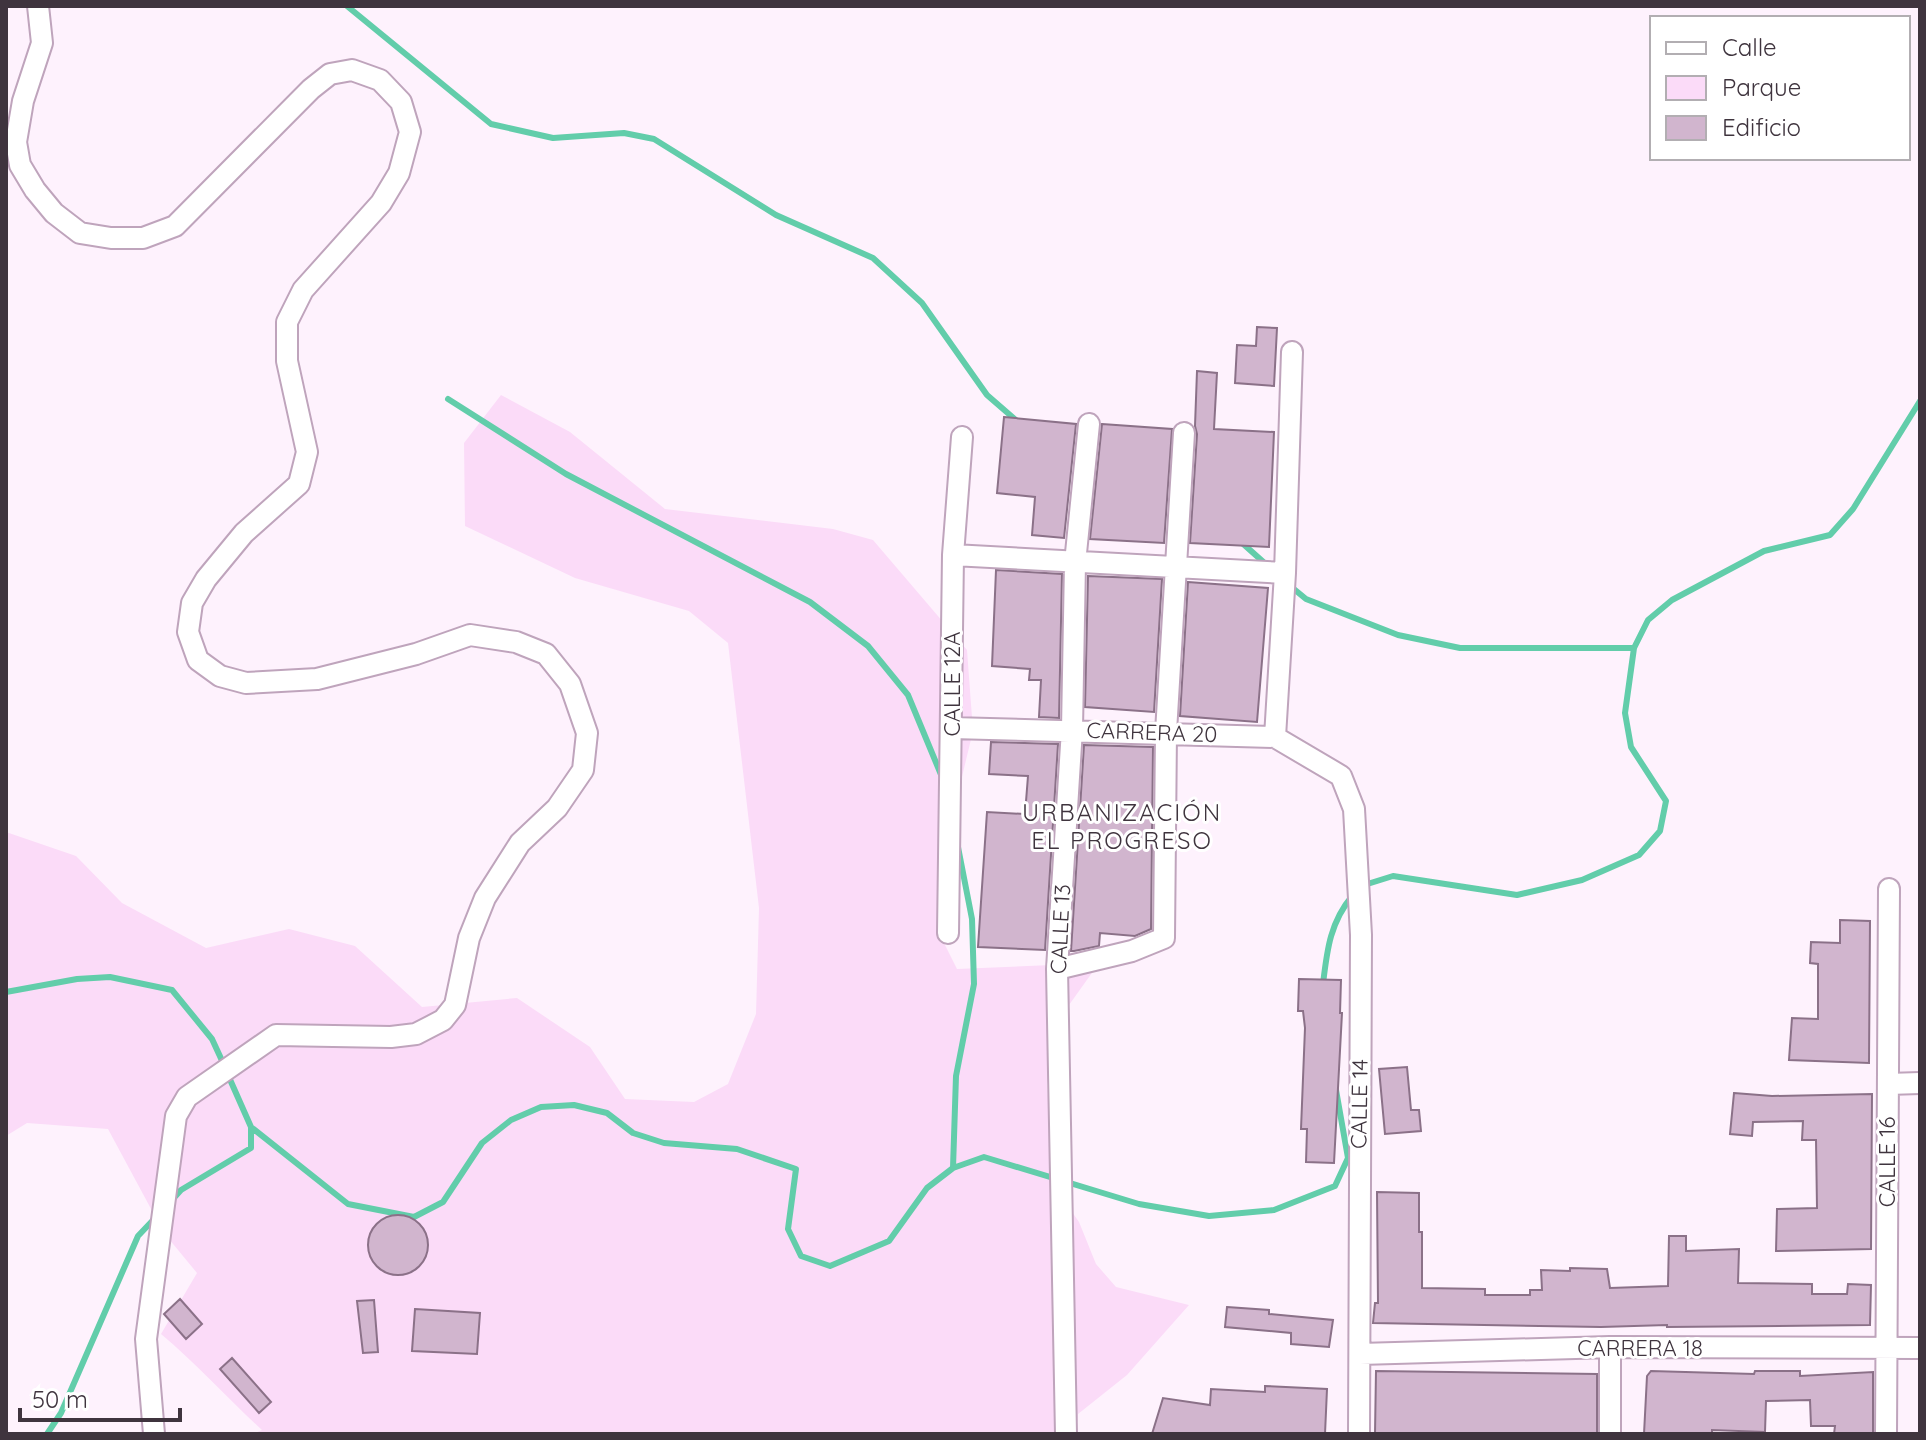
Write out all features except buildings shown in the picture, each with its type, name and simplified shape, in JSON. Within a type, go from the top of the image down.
[{"type":"street","points":[[38,6],[42,43],[23,101],[16,142],[20,165],[54,213],[80,233],[111,238],[143,238],[175,226],[311,89],[330,74],[352,70],[380,80],[401,102],[410,132],[399,173],[381,203],[303,290],[287,322],[287,361],[307,452],[299,484],[244,533],[206,579],[192,603],[188,632],[198,660],[220,676],[246,683],[317,679],[416,654],[470,635],[516,642],[546,654],[570,684],[587,733],[583,770],[557,808],[520,843],[485,898],[469,938],[455,1005],[443,1020],[416,1034],[391,1037],[276,1035],[187,1097],[176,1116],[146,1339],[154,1434]]},
{"type":"street","points":[[1275,737],[1285,573],[1292,352]]},
{"type":"street","name":"CALLE 13","points":[[1066,1434],[1057,969],[1072,729],[1075,563],[1089,424]]},
{"type":"street","points":[[1057,969],[1132,951],[1164,938],[1166,732],[1184,433]]},
{"type":"street","name":"CALLE 12A","points":[[948,933],[953,555],[962,437]]},
{"type":"street","points":[[953,555],[1285,573]]},
{"type":"street","name":"CARRERA 20","points":[[952,728],[1275,737],[1341,776]]},
{"type":"street","name":"CALLE 14","points":[[1341,776],[1354,809],[1361,935],[1359,1434]]},
{"type":"street","name":"CALLE 16","points":[[1886,1434],[1889,889]]},
{"type":"street","points":[[1888,1084],[1920,1083]]},
{"type":"street","points":[[1610,1347],[1610,1434]]},
{"type":"street","name":"CARRERA 18","points":[[1360,1354],[1610,1347],[1920,1348]]},
{"type":"green space","points":[[501,395],[570,432],[665,509],[833,529],[873,540],[967,650],[973,731],[947,839],[940,935],[957,969],[1099,963],[1064,1012],[1047,1084],[1052,1150],[1065,1202],[1079,1222],[1096,1264],[1116,1287],[1189,1305],[1127,1375],[1078,1414],[1076,1434],[253,1434],[262,1430],[161,1334],[197,1273],[164,1233],[108,1129],[27,1123],[6,1136],[6,832],[76,856],[122,903],[206,948],[289,929],[355,946],[422,1007],[517,998],[590,1047],[625,1099],[694,1102],[728,1084],[756,1014],[759,908],[728,643],[689,611],[575,578],[465,526],[464,443]]},
{"type":"waterway","points":[[347,6],[491,124],[553,138],[624,133],[654,139],[776,215],[873,258],[922,303],[987,395],[1017,421]]},
{"type":"waterway","points":[[448,399],[566,474],[810,602],[868,646],[908,695],[942,777]]},
{"type":"waterway","points":[[1361,886],[1393,876],[1517,895],[1582,880],[1639,855],[1660,831],[1666,801],[1631,747],[1625,713],[1634,648],[1648,620],[1672,600],[1764,551],[1830,535],[1853,509],[1920,401]]},
{"type":"waterway","points":[[1241,542],[1269,567]]},
{"type":"waterway","points":[[1289,585],[1306,599],[1398,635],[1460,648],[1634,648]]},
{"type":"waterway","points":[[953,1168],[956,1076],[974,984],[972,919],[958,847]]},
{"type":"waterway","points":[[1323,984],[1334,926],[1353,895]]},
{"type":"waterway","points":[[6,992],[77,979],[110,977],[172,990],[212,1039],[224,1065]]},
{"type":"waterway","points":[[228,1075],[251,1127],[348,1204],[414,1217],[443,1202],[482,1143],[511,1120],[541,1107],[574,1105],[607,1113],[633,1133],[664,1143],[737,1149],[796,1169],[788,1229],[801,1256],[830,1266],[889,1241],[927,1188],[953,1168],[984,1157],[1139,1204],[1209,1216],[1274,1210],[1335,1186],[1348,1158],[1336,1090]]},
{"type":"waterway","points":[[172,1200],[181,1190],[251,1148],[251,1127]]},
{"type":"waterway","points":[[47,1434],[61,1413],[138,1236],[156,1217]]},
{"type":"district","name":"URBANIZACIÓN EL PROGRESO","points":[[1122,827]]}]
